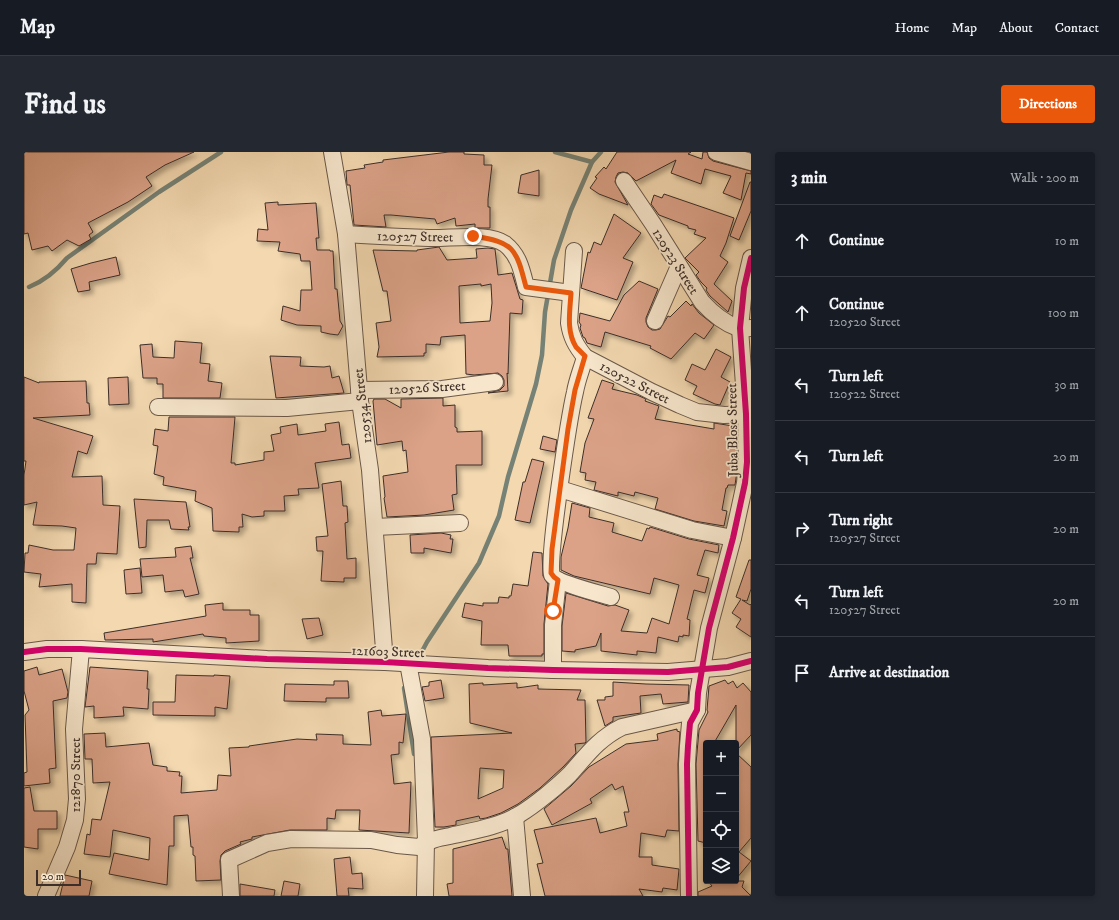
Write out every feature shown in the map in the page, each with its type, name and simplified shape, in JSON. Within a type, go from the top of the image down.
[{"type":"street","name":"120534 Street","points":[[332,152],[346,234],[359,395],[370,470],[385,662]]},
{"type":"street","points":[[716,152],[751,162]]},
{"type":"street","name":"120523 Street","points":[[624,181],[702,302],[709,310],[728,323],[745,328]]},
{"type":"street","name":"120527 Street","points":[[346,234],[432,238],[473,236],[497,241],[503,243],[518,259],[532,288],[564,292]]},
{"type":"street","name":"120522 Street","points":[[574,251],[564,292],[570,332],[577,348],[585,356],[680,406],[697,412],[724,415],[749,414]]},
{"type":"street","name":"Juba Blose Street","points":[[689,896],[688,746],[690,723],[697,710],[709,628],[733,538],[745,483],[749,414],[744,288],[751,258]]},
{"type":"street","points":[[655,321],[678,266]]},
{"type":"street","points":[[585,356],[575,390],[568,429],[551,573],[558,580],[612,597]]},
{"type":"street","name":"120526 Street","points":[[158,407],[287,408],[359,395],[442,389],[495,382]]},
{"type":"street","points":[[560,489],[692,530],[733,538]]},
{"type":"street","points":[[375,527],[460,523]]},
{"type":"street","points":[[553,670],[553,611],[558,580]]},
{"type":"street","name":"121603 Street","points":[[24,652],[81,649],[267,659],[385,662],[553,670],[668,672],[728,667],[751,661]]},
{"type":"street","name":"121870 Street","points":[[46,896],[67,847],[75,820],[77,799],[74,729],[81,649]]},
{"type":"street","points":[[408,663],[422,739],[426,842],[425,896]]},
{"type":"street","points":[[231,896],[229,860],[267,843],[291,839],[326,838],[371,840],[419,847],[426,842],[506,821],[515,817],[539,800],[570,774],[592,748],[611,732],[622,727],[697,710]]},
{"type":"street","points":[[515,817],[522,896]]},
{"type":"building","points":[[24,152],[194,152],[165,165],[146,177],[152,186],[128,202],[88,223],[93,232],[89,235],[91,239],[79,246],[67,240],[52,251],[48,246],[32,250],[28,233],[24,234]]},
{"type":"building","points":[[449,152],[464,152],[464,154],[484,155],[484,165],[492,165],[488,199],[488,207],[490,207],[490,228],[475,228],[475,224],[456,226],[455,218],[437,224],[435,219],[391,215],[384,215],[386,227],[354,225],[350,185],[347,185],[346,171],[365,168],[364,165],[383,162],[383,160]]},
{"type":"building","points":[[617,152],[691,152],[688,154],[702,159],[703,152],[707,152],[709,158],[713,161],[751,171],[751,174],[746,173],[741,200],[723,193],[731,176],[705,169],[701,184],[671,173],[676,160],[636,181],[628,173],[618,173],[615,182],[628,205],[599,194],[590,188],[597,178],[595,177],[604,167],[606,169]]},
{"type":"building","points":[[539,170],[539,196],[518,193],[521,175]]},
{"type":"building","points":[[750,182],[751,211],[739,240],[730,236]]},
{"type":"building","points":[[664,194],[734,218],[720,256],[728,262],[714,284],[732,301],[728,312],[710,296],[706,290],[707,288],[696,275],[699,272],[685,258],[706,238],[694,234],[696,230],[688,228],[688,226],[659,215],[651,204],[654,195],[662,198]]},
{"type":"building","points":[[278,202],[278,205],[316,203],[319,238],[316,238],[317,250],[333,251],[335,289],[337,289],[340,321],[343,326],[338,335],[321,332],[321,326],[297,325],[281,320],[283,306],[300,311],[301,290],[312,290],[310,261],[301,261],[300,254],[278,251],[280,242],[257,241],[258,229],[268,230],[265,203]]},
{"type":"building","points":[[614,214],[641,233],[623,258],[633,262],[617,300],[581,288],[588,252],[590,253],[594,242],[601,245]]},
{"type":"building","points":[[439,247],[447,260],[477,258],[476,249],[495,249],[498,275],[512,273],[520,299],[523,300],[522,314],[510,313],[508,374],[507,373],[508,391],[488,393],[500,390],[504,386],[504,380],[498,373],[474,375],[466,374],[465,335],[441,337],[440,345],[426,344],[426,353],[424,353],[424,356],[377,357],[379,347],[376,323],[391,321],[387,291],[383,291],[373,250],[417,250]],"holes":[[[481,284],[481,286],[491,284],[492,303],[490,321],[460,323],[459,286]]]},
{"type":"building","points":[[116,257],[120,275],[89,282],[90,290],[78,292],[71,269]]},
{"type":"building","points":[[639,281],[658,289],[646,318],[648,327],[652,330],[660,329],[668,316],[670,317],[686,301],[691,306],[692,304],[699,313],[714,325],[704,339],[695,333],[671,359],[650,348],[651,346],[605,332],[601,347],[587,343],[580,328],[580,313],[610,321],[624,295]]},
{"type":"building","points":[[175,341],[202,343],[200,363],[210,364],[208,381],[222,383],[220,398],[163,398],[163,384],[157,384],[157,378],[143,378],[140,345],[152,344],[153,357],[174,358]]},
{"type":"building","points":[[716,349],[731,357],[721,377],[730,382],[720,405],[693,394],[697,386],[685,380],[692,364],[705,370]]},
{"type":"building","points":[[270,356],[301,357],[300,366],[330,366],[332,378],[339,376],[344,393],[276,398]]},
{"type":"building","points":[[24,377],[39,383],[86,381],[87,403],[89,403],[90,415],[33,418],[93,436],[87,454],[78,451],[72,477],[102,476],[103,505],[120,506],[117,554],[97,553],[96,564],[87,564],[86,603],[72,602],[72,584],[39,587],[41,574],[24,572],[25,553],[28,553],[29,545],[53,550],[74,550],[76,528],[33,525],[37,502],[24,505],[24,475],[26,461],[24,461]]},
{"type":"building","points":[[128,377],[129,404],[109,405],[108,378]]},
{"type":"building","points":[[602,380],[614,384],[612,389],[637,395],[646,399],[645,401],[659,406],[655,419],[714,429],[714,423],[733,426],[732,441],[737,442],[737,471],[735,485],[728,485],[726,488],[722,510],[727,511],[724,526],[694,521],[655,509],[658,498],[635,492],[634,496],[618,492],[618,496],[594,490],[596,482],[585,480],[586,473],[580,472],[585,443],[594,419],[588,418]]},
{"type":"building","points":[[443,398],[443,406],[455,405],[455,427],[457,428],[457,432],[482,431],[482,465],[456,465],[457,494],[452,495],[454,510],[424,515],[387,517],[383,476],[408,472],[406,450],[403,451],[402,441],[377,445],[373,401],[374,399],[385,399],[401,408],[401,399]]},
{"type":"building","points":[[169,417],[235,417],[231,463],[235,463],[235,465],[264,460],[264,452],[274,451],[271,435],[281,433],[280,427],[297,424],[298,435],[326,431],[325,424],[339,422],[342,445],[349,444],[351,458],[315,463],[319,488],[298,489],[299,495],[284,496],[285,511],[264,511],[264,516],[252,517],[242,514],[243,527],[239,527],[239,532],[213,531],[212,508],[195,501],[196,491],[163,485],[164,477],[154,474],[158,446],[153,445],[155,429],[168,431]]},
{"type":"building","points":[[543,436],[557,440],[555,452],[540,449]]},
{"type":"building","points":[[532,459],[544,462],[530,523],[515,520],[523,482],[525,482]]},
{"type":"building","points":[[341,481],[343,506],[347,506],[348,522],[345,523],[347,559],[356,558],[356,578],[344,578],[344,582],[321,581],[323,551],[317,551],[316,537],[328,536],[322,484]]},
{"type":"building","points":[[134,499],[186,502],[190,527],[188,527],[189,530],[171,529],[169,520],[147,520],[146,547],[139,548]]},
{"type":"building","points":[[572,503],[590,508],[589,517],[614,523],[612,532],[642,541],[647,528],[649,529],[650,527],[689,539],[719,545],[718,553],[705,550],[697,575],[709,578],[705,593],[694,590],[687,619],[690,620],[689,636],[679,636],[678,642],[658,637],[656,653],[637,651],[637,655],[601,651],[601,633],[596,646],[575,650],[575,652],[562,651],[562,626],[566,593],[608,606],[615,605],[629,610],[621,631],[647,633],[652,618],[669,624],[679,585],[654,578],[650,594],[574,576],[561,570],[561,557]]},
{"type":"building","points":[[441,533],[451,535],[450,539],[453,539],[451,553],[424,548],[424,553],[411,553],[410,535]]},
{"type":"building","points":[[191,546],[193,558],[190,558],[199,594],[185,597],[183,590],[165,592],[163,575],[142,577],[140,559],[176,557],[175,548]]},
{"type":"building","points":[[533,552],[542,553],[543,576],[548,584],[544,624],[544,654],[542,654],[542,656],[509,656],[508,645],[481,645],[482,621],[462,617],[465,603],[483,606],[483,603],[498,603],[499,597],[509,598],[509,596],[511,596],[513,584],[528,586]]},
{"type":"building","points":[[749,560],[751,560],[751,589],[747,601],[742,600],[750,605],[751,604],[751,637],[736,627],[741,619],[732,613],[741,599],[736,597]]},
{"type":"building","points":[[140,568],[142,593],[126,594],[124,570]]},
{"type":"building","points":[[223,603],[223,610],[250,610],[250,615],[259,615],[259,641],[226,643],[226,638],[204,636],[203,634],[153,642],[153,639],[105,640],[104,633],[206,616],[205,605]]},
{"type":"building","points":[[319,618],[323,635],[307,639],[302,619]]},
{"type":"building","points":[[37,667],[39,675],[62,669],[68,692],[67,698],[53,701],[56,768],[49,769],[50,783],[24,786],[24,773],[27,772],[25,715],[29,710],[24,691],[24,671]]},
{"type":"building","points":[[90,667],[148,671],[148,709],[123,707],[124,716],[94,718],[94,706],[85,707]]},
{"type":"building","points":[[176,675],[230,676],[227,709],[215,707],[215,716],[153,715],[153,702],[175,702]]},
{"type":"building","points":[[441,680],[444,698],[425,701],[422,687],[429,686],[429,682]]},
{"type":"building","points":[[725,680],[728,684],[733,681],[737,688],[743,683],[751,692],[751,735],[739,748],[739,740],[736,740],[736,705],[716,740],[703,740],[703,842],[698,841],[696,764],[699,730],[708,712],[709,686]]},
{"type":"building","points":[[334,681],[348,681],[349,698],[326,698],[326,702],[284,701],[285,684],[334,685]]},
{"type":"building","points":[[613,682],[689,685],[688,702],[663,704],[661,694],[640,696],[641,713],[613,717],[613,721],[605,726],[597,700],[605,700],[605,697],[613,696]]},
{"type":"building","points":[[483,683],[483,685],[517,683],[517,688],[538,685],[538,689],[581,690],[577,700],[585,700],[586,742],[575,744],[576,753],[563,767],[540,788],[518,804],[501,813],[486,818],[480,819],[479,816],[456,821],[456,825],[435,827],[431,737],[512,733],[470,723],[469,684]],"holes":[[[480,768],[504,770],[503,788],[478,799]]]},
{"type":"building","points":[[381,710],[382,716],[406,714],[403,743],[399,742],[399,754],[391,755],[394,784],[411,782],[409,833],[359,830],[360,810],[336,810],[335,819],[327,818],[327,830],[290,830],[252,837],[252,839],[240,842],[241,844],[225,851],[221,855],[221,880],[196,881],[195,856],[193,855],[193,847],[191,847],[188,815],[174,816],[174,846],[169,846],[167,885],[109,874],[114,853],[149,860],[150,838],[113,830],[110,857],[84,854],[87,834],[90,835],[92,819],[101,820],[110,782],[93,783],[92,759],[85,759],[84,734],[105,733],[106,747],[149,743],[153,765],[167,767],[167,771],[180,772],[179,776],[182,776],[181,793],[217,790],[218,775],[231,776],[229,748],[249,747],[297,739],[317,740],[316,734],[343,735],[343,744],[371,745],[368,712]]},
{"type":"building","points":[[677,729],[677,731],[680,732],[678,764],[679,831],[667,830],[665,837],[641,833],[639,857],[652,857],[652,865],[679,869],[677,890],[663,888],[662,892],[639,889],[643,896],[545,896],[537,864],[543,863],[534,830],[596,818],[600,833],[627,826],[624,812],[629,812],[623,786],[615,790],[612,784],[590,799],[592,803],[552,825],[544,809],[571,786],[589,767],[626,744],[658,740],[657,734]]},
{"type":"building","points":[[739,756],[751,767],[751,838],[739,852]]},
{"type":"building","points":[[30,787],[34,811],[57,811],[57,829],[38,829],[38,849],[24,847],[24,788]]},
{"type":"building","points":[[502,837],[506,849],[508,849],[512,896],[449,896],[447,884],[453,883],[453,849]]},
{"type":"building","points":[[739,852],[751,861],[739,875]]},
{"type":"building","points":[[350,857],[352,874],[362,873],[363,889],[348,888],[349,896],[337,896],[334,859]]},
{"type":"building","points":[[65,875],[92,881],[89,896],[60,896]]},
{"type":"building","points":[[284,881],[300,884],[298,896],[281,896]]},
{"type":"building","points":[[739,881],[744,881],[742,887],[751,896],[698,896],[698,892],[712,886],[710,884],[739,884]]},
{"type":"building","points":[[240,884],[275,890],[274,896],[240,896]]},
{"type":"waterway","points":[[29,287],[35,285],[55,271],[67,258],[159,192],[221,152]]},
{"type":"waterway","points":[[555,152],[592,162]]},
{"type":"waterway","points":[[418,659],[427,642],[479,563],[499,516],[508,477],[536,384],[542,355],[545,312],[554,260],[571,210],[592,162],[601,152]]},
{"type":"waterway","points":[[404,688],[414,754]]},
{"type":"cycle path","points":[[689,896],[687,764],[690,723],[697,710],[698,693],[709,628],[733,538],[745,483],[747,462],[746,414],[740,328],[744,288],[751,258]]},
{"type":"cycle path","points":[[24,652],[47,649],[81,649],[267,659],[385,662],[488,668],[668,672],[728,667],[751,661]]},
{"type":"route","points":[[473,236],[503,243],[512,251],[518,259],[526,287],[571,293],[569,323],[570,332],[577,348],[585,356],[575,390],[568,429],[552,549],[551,573],[558,580],[553,611]]}]
